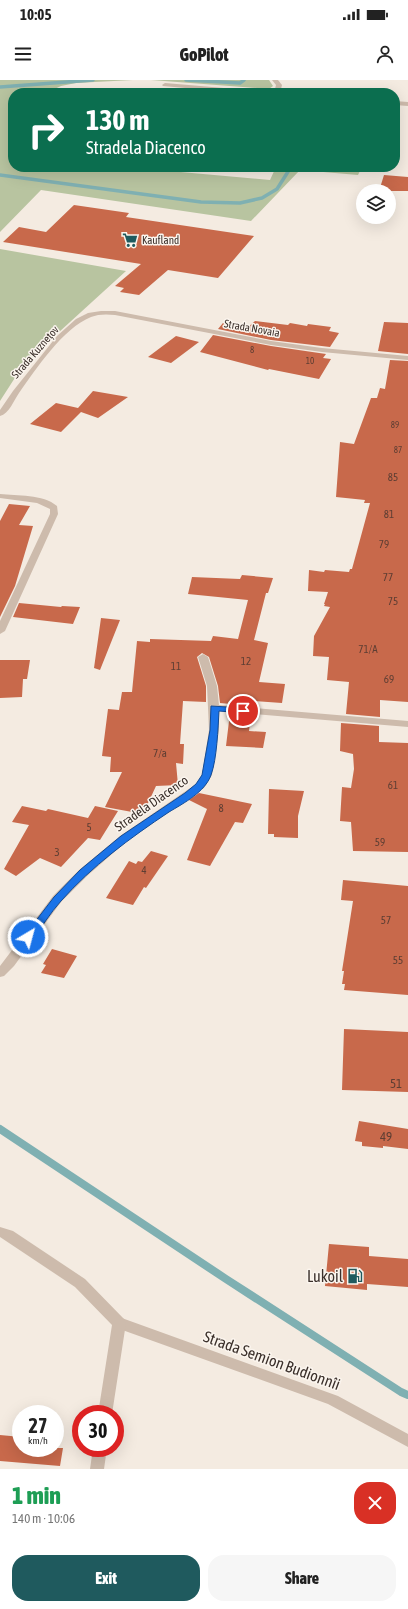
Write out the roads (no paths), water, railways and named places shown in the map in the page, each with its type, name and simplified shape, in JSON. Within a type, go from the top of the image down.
[{"type":"street","points":[[165,86],[192,88]]},
{"type":"street","name":"Strada Novaia","points":[[94,313],[115,313],[271,343],[330,351],[408,358]]},
{"type":"street","name":"Strada Kuznețov","points":[[0,414],[6,409],[12,397],[50,349],[79,320],[94,313]]},
{"type":"street","points":[[0,496],[45,502],[52,505],[54,508],[54,514],[0,631]]},
{"type":"street","name":"Stradela Diacenco","points":[[0,973],[10,963],[57,899],[83,873],[124,838],[200,786],[207,775],[214,730],[212,686],[202,657]]},
{"type":"street","points":[[214,708],[408,724]]},
{"type":"street","name":"Strada Semion Budionnîi","points":[[0,1232],[8,1235],[80,1283],[119,1324],[333,1400],[408,1441]]},
{"type":"street","points":[[106,1405],[119,1324]]},
{"type":"street","points":[[97,1469],[99,1457]]},
{"type":"waterway","points":[[0,87],[93,80]]},
{"type":"waterway","points":[[186,80],[240,83],[244,80]]},
{"type":"waterway","points":[[0,175],[201,202],[240,203],[262,198],[277,189],[288,172]]},
{"type":"waterway","points":[[0,1129],[226,1279],[401,1392],[408,1395]]},
{"type":"place","name":"Kaufland","points":[[130,240]]},
{"type":"place","name":"Lukoil","points":[[355,1276]]}]
